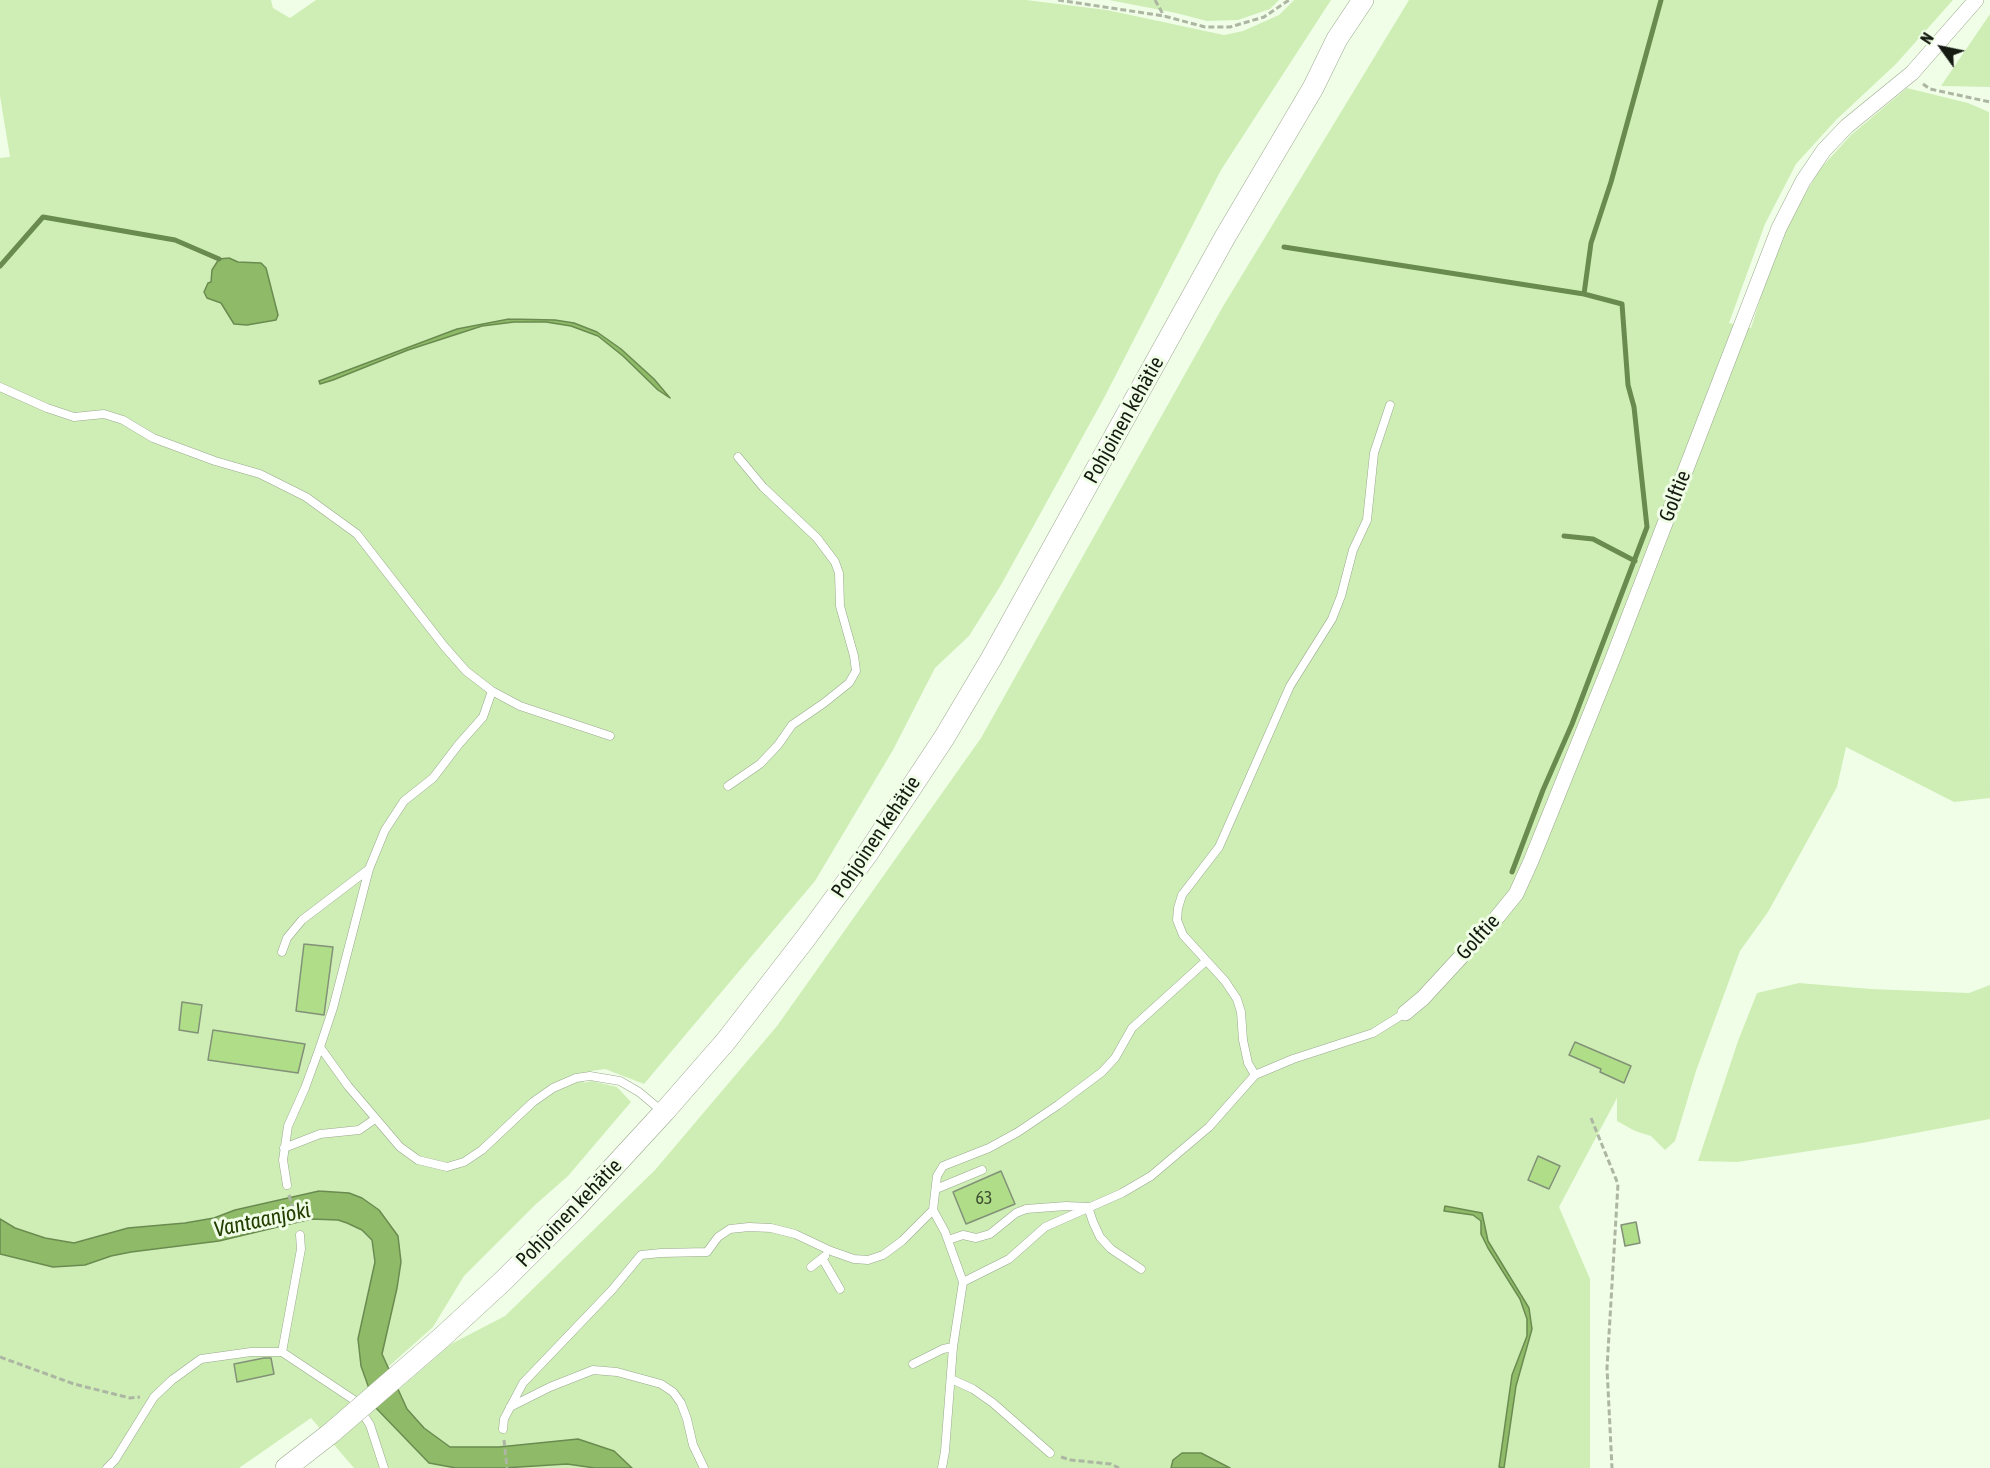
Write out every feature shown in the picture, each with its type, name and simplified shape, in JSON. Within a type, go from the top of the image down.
[{"type":"main road","name":"Pohjoinen kehätie","points":[[286,1468],[331,1433],[440,1339],[503,1281],[573,1210],[726,1041],[805,939],[868,853],[944,738],[1056,544],[1225,237],[1313,88],[1337,39],[1363,0]]},
{"type":"main road","name":"Pohjoinen kehätie","points":[[1313,88],[1344,49],[1376,0]]},
{"type":"street","name":"Golftie","points":[[1405,1014],[1423,998],[1516,894],[1609,669],[1779,228],[1803,181],[1824,150],[1847,126],[1912,74],[1976,0]]},
{"type":"lane","points":[[0,387],[46,408],[74,417],[104,414],[123,420],[153,438],[214,461],[260,474],[306,497],[357,534],[466,671],[492,691],[520,706],[610,736]]},
{"type":"lane","points":[[1255,1075],[1248,1063],[1237,999],[1225,981],[1183,935],[1177,920],[1178,908],[1182,895],[1219,847],[1290,686],[1332,619],[1341,596],[1353,550],[1367,520],[1374,453],[1390,405]]},
{"type":"lane","points":[[728,786],[760,764],[778,745],[792,725],[849,683],[856,671],[840,606],[839,573],[835,562],[821,543],[763,487],[738,457]]},
{"type":"lane","points":[[287,1185],[283,1160],[288,1126],[305,1088],[333,1008],[369,869],[385,830],[404,801],[433,778],[483,717],[492,691]]},
{"type":"lane","points":[[282,952],[287,939],[302,920],[369,869]]},
{"type":"lane","points":[[942,1468],[953,1347],[963,1282],[948,1240],[933,1210],[937,1176],[943,1166],[989,1148],[1018,1132],[1102,1072],[1114,1058],[1132,1028],[1206,961]]},
{"type":"lane","points":[[963,1282],[1009,1258],[1045,1227],[1122,1193],[1151,1176],[1209,1127],[1255,1075],[1293,1059],[1373,1033],[1405,1014]]},
{"type":"lane","points":[[320,1047],[375,1119],[400,1147],[418,1160],[447,1167],[464,1162],[482,1150],[533,1102],[554,1088],[576,1078],[590,1076],[620,1081],[639,1092],[664,1112]]},
{"type":"lane","points":[[284,1148],[320,1134],[359,1130],[375,1119]]},
{"type":"lane","points":[[936,1189],[982,1170]]},
{"type":"lane","points":[[948,1240],[963,1234],[976,1238],[990,1234],[1016,1213],[1026,1209],[1088,1207]]},
{"type":"lane","points":[[1088,1207],[1100,1237],[1111,1249],[1141,1269]]},
{"type":"lane","points":[[503,1429],[504,1419],[523,1383],[612,1290],[641,1256],[707,1251],[718,1237],[730,1229],[749,1227],[771,1228],[795,1234],[831,1251],[854,1259],[868,1260],[883,1255],[902,1241],[933,1210]]},
{"type":"lane","points":[[282,1353],[301,1249],[300,1235]]},
{"type":"lane","points":[[811,1267],[831,1251]]},
{"type":"lane","points":[[822,1258],[840,1289]]},
{"type":"lane","points":[[913,1364],[943,1349],[953,1347]]},
{"type":"lane","points":[[107,1468],[115,1460],[154,1397],[172,1380],[201,1359],[251,1352],[282,1353],[354,1400],[370,1425],[384,1468]]},
{"type":"lane","points":[[510,1407],[550,1387],[593,1370],[617,1372],[661,1384],[681,1403],[693,1445],[704,1468]]},
{"type":"lane","points":[[951,1379],[973,1389],[993,1403],[1050,1453]]},
{"type":"path","points":[[1058,0],[1164,16],[1204,27],[1230,27],[1247,24],[1264,17],[1289,0]]},
{"type":"path","points":[[1155,0],[1164,16]]},
{"type":"path","points":[[1912,74],[1930,89],[1990,102]]},
{"type":"path","points":[[1591,1118],[1618,1184],[1607,1368],[1612,1468]]},
{"type":"path","points":[[287,1185],[300,1235]]},
{"type":"path","points":[[0,1357],[74,1384],[130,1398],[154,1397]]},
{"type":"path","points":[[503,1429],[507,1468]]},
{"type":"path","points":[[1050,1453],[1071,1461],[1111,1464],[1119,1468]]},
{"type":"shaded area","points":[[0,0],[271,0],[273,8],[290,18],[316,0],[1026,0],[1107,10],[1224,35],[1243,31],[1279,15],[1294,0],[1331,0],[1221,170],[1104,398],[1001,585],[969,636],[935,668],[893,750],[815,881],[644,1084],[605,1069],[591,1071],[583,1083],[592,1081],[617,1087],[631,1102],[568,1176],[535,1205],[464,1276],[433,1327],[388,1367],[382,1354],[383,1343],[401,1262],[375,1262],[361,1366],[424,1428],[407,1409],[398,1390],[451,1344],[505,1316],[655,1170],[777,1026],[981,738],[1222,308],[1409,0],[1953,0],[1896,64],[1836,120],[1796,164],[1765,224],[1729,323],[1751,328],[1769,271],[1793,215],[1820,169],[1851,135],[1907,88],[1968,103],[1989,112],[1990,798],[1954,802],[1846,747],[1837,787],[1768,912],[1740,951],[1696,1071],[1675,1141],[1665,1150],[1651,1136],[1635,1131],[1617,1121],[1617,1098],[1559,1207],[1590,1279],[1590,1468],[354,1468],[311,1418],[239,1468],[0,1468],[0,158],[10,157],[0,96]]},
{"type":"shaded area","points":[[1109,0],[1279,0],[1270,9],[1238,20],[1207,21]]},
{"type":"shaded area","points":[[1990,14],[1990,87],[1941,86]]},
{"type":"shaded area","points":[[1799,983],[1969,993],[1990,985],[1990,1119],[1862,1143],[1737,1162],[1698,1161],[1738,1041],[1757,993]]},
{"type":"water","points":[[229,258],[238,262],[261,263],[266,268],[278,315],[276,320],[247,325],[234,324],[221,303],[207,298],[204,292],[208,283],[211,282],[212,270],[219,259]]},
{"type":"water","points":[[509,319],[555,320],[574,323],[597,332],[621,349],[654,379],[670,398],[598,336],[571,326],[546,322],[514,322],[482,326],[408,350],[320,384],[319,381],[457,329]]},
{"type":"water","name":"Vantaanjoki","points":[[319,1191],[349,1193],[362,1198],[379,1210],[398,1236],[401,1262],[382,1354],[407,1409],[424,1428],[450,1447],[499,1447],[578,1439],[614,1451],[632,1468],[595,1468],[567,1464],[456,1468],[429,1463],[376,1408],[361,1366],[358,1339],[375,1262],[372,1240],[362,1230],[347,1223],[338,1220],[311,1219],[219,1241],[111,1256],[85,1265],[53,1267],[0,1254],[0,1219],[15,1228],[45,1238],[74,1243],[128,1228],[214,1218],[235,1210]]},
{"type":"water","points":[[1445,1206],[1482,1213],[1488,1241],[1529,1308],[1532,1329],[1516,1386],[1504,1468],[1499,1467],[1512,1375],[1527,1336],[1527,1319],[1520,1299],[1481,1234],[1481,1221],[1473,1215],[1444,1211]]},
{"type":"water","points":[[1182,1453],[1201,1453],[1230,1468],[1171,1468],[1173,1460]]},
{"type":"building","points":[[304,944],[333,947],[324,1015],[296,1011]]},
{"type":"building","points":[[182,1002],[202,1005],[198,1033],[179,1030]]},
{"type":"building","points":[[213,1030],[305,1044],[298,1073],[208,1060]]},
{"type":"building","points":[[1575,1042],[1631,1066],[1624,1083],[1600,1072],[1601,1069],[1569,1055]]},
{"type":"building","points":[[1538,1156],[1560,1166],[1549,1189],[1528,1180]]},
{"type":"building","points":[[1001,1171],[1015,1204],[966,1224],[953,1192]]},
{"type":"building","points":[[1636,1222],[1640,1243],[1625,1246],[1621,1225]]},
{"type":"building","points":[[271,1358],[274,1374],[237,1382],[234,1364]]},
{"type":"waterway","points":[[1512,872],[1543,790],[1572,724],[1647,527],[1634,407],[1628,385],[1622,304],[1584,294],[1591,243],[1611,182],[1661,0]]},
{"type":"waterway","points":[[0,266],[43,217],[175,240],[219,259]]},
{"type":"waterway","points":[[1284,247],[1584,294]]},
{"type":"waterway","points":[[1564,536],[1593,539],[1635,561]]}]
